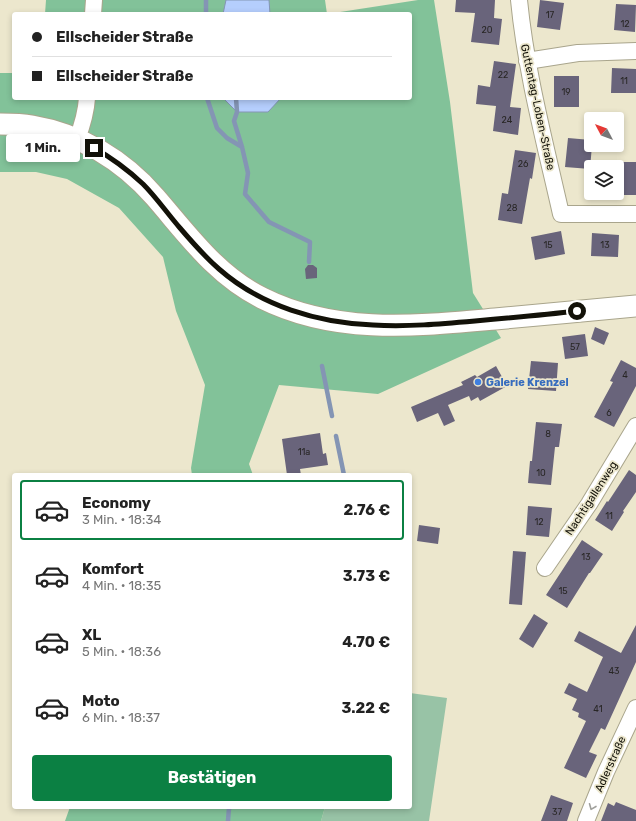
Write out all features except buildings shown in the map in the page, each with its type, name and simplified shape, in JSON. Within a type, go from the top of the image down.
[{"type":"street","points":[[93,12],[94,0]]},
{"type":"street","name":"Guttentag-Loben-Straße","points":[[519,0],[527,61],[561,214],[636,214]]},
{"type":"street","points":[[527,61],[578,53],[636,51]]},
{"type":"street","points":[[77,140],[83,122],[87,100]]},
{"type":"street","points":[[0,124],[41,128],[77,140],[105,154],[134,176],[154,196],[200,250],[227,276],[258,296],[300,313],[351,324],[406,326],[636,306]]},
{"type":"street","name":"Nachtigallenweg","points":[[545,568],[589,504],[636,426]]},
{"type":"street","name":"Adlerstraße","points":[[586,821],[606,772],[636,708]]},
{"type":"green space","points":[[46,0],[325,0],[327,12],[45,12]]},
{"type":"green space","points":[[418,0],[434,0],[450,102],[473,293],[501,338],[378,394],[279,385],[249,464],[252,473],[192,473],[191,468],[205,385],[176,311],[163,257],[119,208],[67,179],[36,172],[0,172],[0,73],[12,73],[12,100],[412,100],[412,12],[340,12]]},
{"type":"green space","points":[[412,693],[447,698],[429,821],[321,821],[324,809],[412,809]]},
{"type":"green space","points":[[69,809],[324,809],[321,821],[65,821]]},
{"type":"water","points":[[226,0],[269,0],[270,12],[223,12]]},
{"type":"water","points":[[225,100],[279,100],[268,112],[237,112]]},
{"type":"waterway","points":[[206,0],[206,12]]},
{"type":"waterway","points":[[208,100],[217,128],[227,138],[242,147]]},
{"type":"waterway","points":[[236,100],[237,112],[234,121],[248,173],[245,194],[269,222],[310,242],[309,262]]},
{"type":"waterway","points":[[322,366],[332,416]]},
{"type":"waterway","points":[[336,436],[344,473]]},
{"type":"waterway","points":[[228,821],[229,809]]},
{"type":"place","name":"Galerie Krenzel","points":[[478,382]]},
{"type":"route","points":[[94,148],[130,172],[154,196],[206,257],[227,276],[258,296],[287,309],[328,320],[373,326],[432,325],[577,311]]}]
